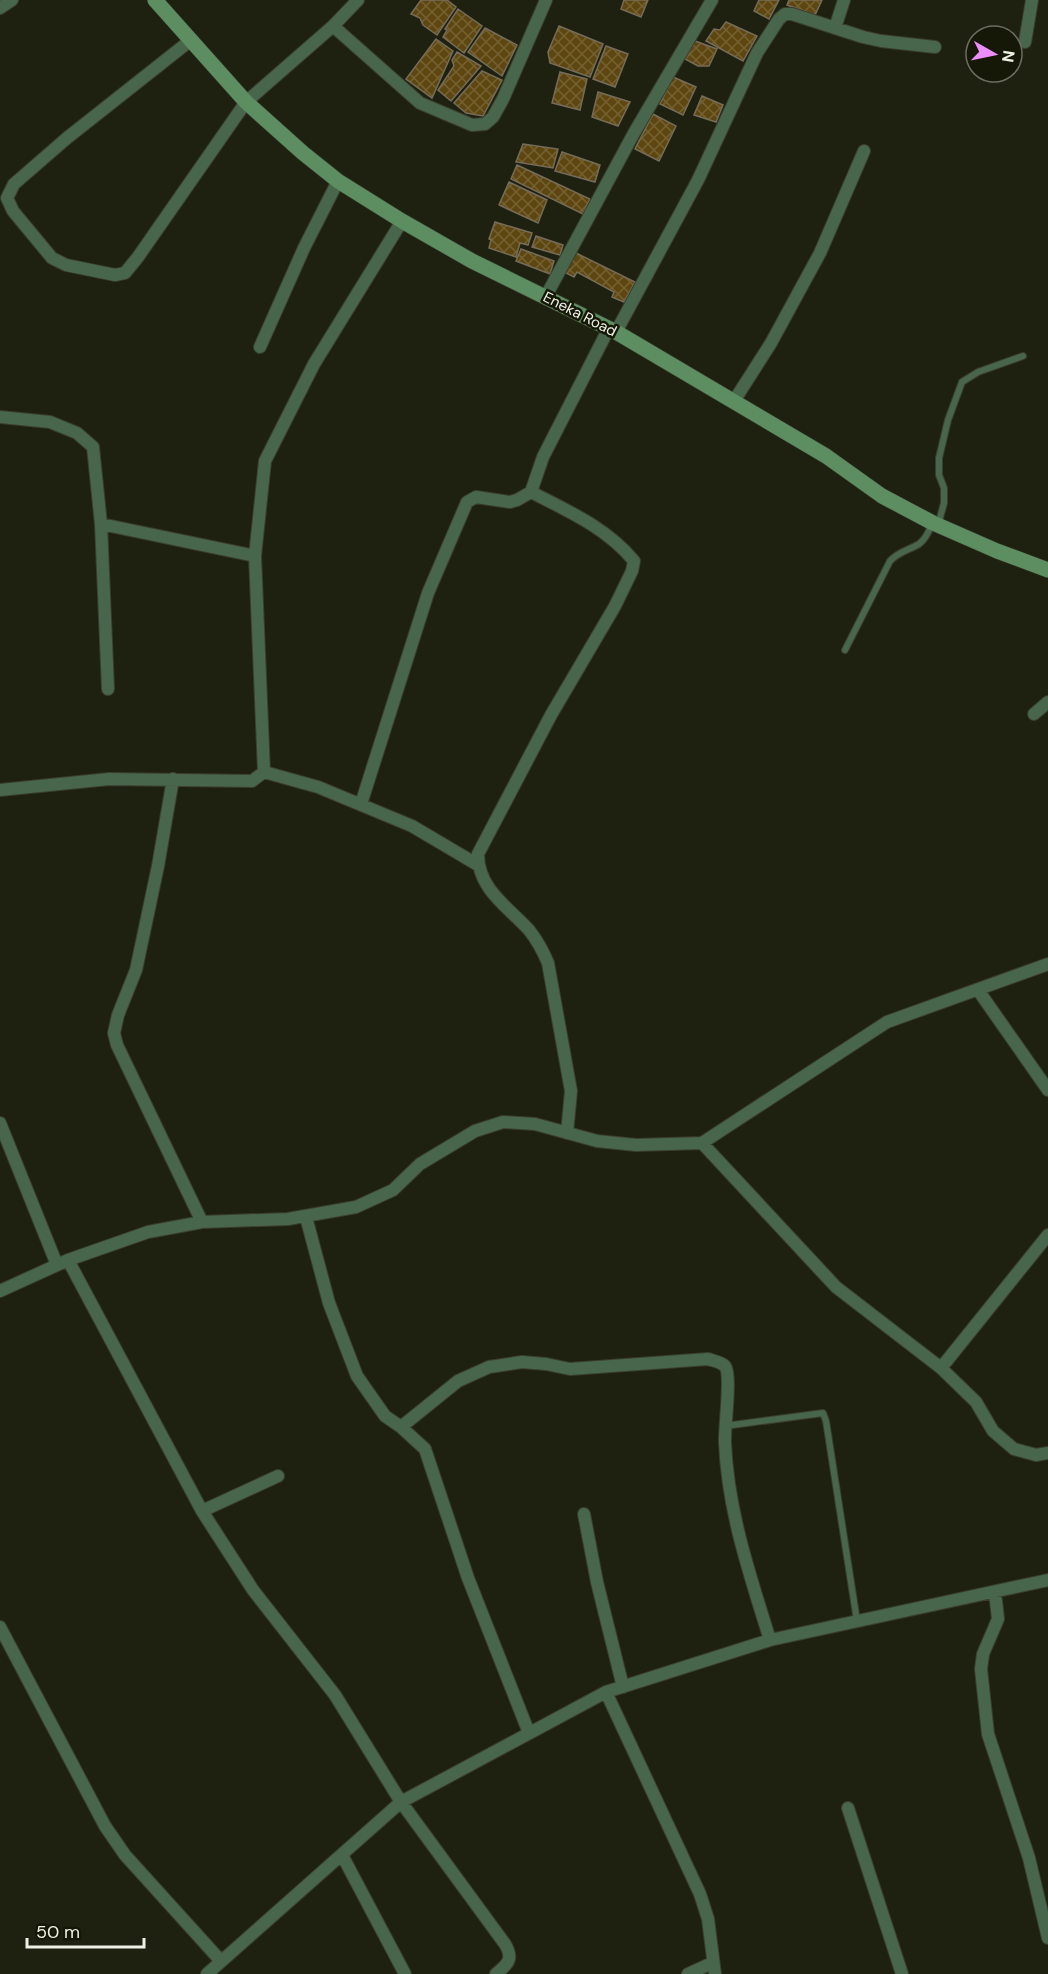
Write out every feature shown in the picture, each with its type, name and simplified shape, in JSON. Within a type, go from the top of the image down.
[{"type":"main road","name":"Eneka Road","points":[[154,0],[246,102],[338,181],[472,261],[613,330],[734,400],[826,456],[882,496],[935,524],[1048,570]]},
{"type":"street","points":[[0,8],[12,0]]},
{"type":"street","points":[[191,40],[67,138],[14,184],[7,198],[13,211],[52,258],[66,265],[115,275],[125,273],[246,102],[333,26],[358,0]]},
{"type":"street","points":[[333,26],[420,103],[472,125],[485,124],[493,117],[503,99],[546,0]]},
{"type":"street","points":[[546,296],[634,133],[712,0]]},
{"type":"street","points":[[836,28],[844,0]]},
{"type":"street","points":[[1025,42],[1032,0]]},
{"type":"street","points":[[361,804],[429,593],[467,502],[476,497],[510,502],[531,492],[543,457],[698,180],[757,53],[779,20],[786,14],[792,14],[881,41],[935,48]]},
{"type":"street","points":[[734,400],[771,343],[820,253],[864,151]]},
{"type":"street","points":[[260,347],[304,248],[338,181]]},
{"type":"street","points":[[264,772],[255,556],[265,461],[314,364],[402,221]]},
{"type":"street","points":[[0,417],[50,422],[77,433],[93,447],[101,524],[108,689]]},
{"type":"street","points":[[531,492],[594,524],[634,561],[632,571],[615,606],[551,715],[478,854],[481,875],[492,893],[529,931],[542,948],[548,963],[571,1091],[567,1133]]},
{"type":"street","points":[[101,524],[255,556]]},
{"type":"street","points":[[1034,714],[1048,702]]},
{"type":"street","points":[[264,772],[318,787],[412,826],[478,865]]},
{"type":"street","points":[[0,790],[109,779],[252,781],[264,772]]},
{"type":"street","points":[[173,779],[158,866],[136,970],[118,1015],[114,1034],[117,1045],[202,1222]]},
{"type":"street","points":[[0,1290],[62,1262],[148,1232],[202,1222],[306,1217],[356,1207],[393,1190],[420,1164],[475,1131],[503,1122],[535,1124],[597,1141],[636,1145],[702,1143],[887,1022],[1048,964]]},
{"type":"street","points":[[978,990],[1048,1090]]},
{"type":"street","points":[[0,1123],[62,1262],[202,1510],[253,1590],[335,1695],[401,1802],[510,1953],[510,1960],[496,1974]]},
{"type":"street","points":[[702,1143],[836,1287],[940,1368],[976,1402],[993,1431],[1014,1449],[1036,1455],[1048,1453]]},
{"type":"street","points":[[306,1217],[329,1303],[357,1376],[385,1416],[425,1449],[468,1578],[529,1733]]},
{"type":"street","points":[[940,1368],[1048,1235]]},
{"type":"street","points":[[401,1427],[458,1381],[489,1367],[522,1362],[570,1369],[708,1359],[722,1363],[727,1369],[728,1389],[724,1426],[728,1477],[739,1542],[770,1640]]},
{"type":"street","points":[[202,1510],[278,1476]]},
{"type":"street","points":[[584,1514],[597,1582],[623,1687]]},
{"type":"street","points":[[207,1974],[220,1960],[401,1802],[606,1692],[770,1640],[1048,1580]]},
{"type":"street","points":[[995,1592],[998,1618],[983,1654],[981,1669],[988,1734],[1029,1858],[1048,1938]]},
{"type":"street","points":[[0,1627],[105,1827],[125,1855],[220,1960]]},
{"type":"street","points":[[606,1692],[700,1894],[708,1919],[714,1969],[688,1974]]},
{"type":"street","points":[[848,1808],[902,1974]]},
{"type":"street","points":[[342,1855],[405,1974]]},
{"type":"lane","points":[[845,650],[890,561],[897,554],[920,543],[935,524],[944,495],[939,476],[939,458],[948,420],[962,382],[978,372],[1023,356]]},
{"type":"lane","points":[[724,1426],[823,1413],[857,1621]]},
{"type":"building","points":[[421,0],[447,0],[456,7],[437,35],[423,25],[420,18],[411,14]]},
{"type":"building","points":[[624,0],[648,0],[641,17],[621,9]]},
{"type":"building","points":[[759,0],[779,0],[769,19],[754,11]]},
{"type":"building","points":[[789,0],[822,0],[815,15],[787,5]]},
{"type":"building","points":[[458,9],[482,26],[464,53],[443,37],[447,30],[445,29]]},
{"type":"building","points":[[726,22],[757,36],[743,61],[706,41],[714,29],[720,30]]},
{"type":"building","points":[[559,26],[603,44],[590,77],[550,63],[548,52]]},
{"type":"building","points":[[485,28],[517,45],[502,76],[468,52]]},
{"type":"building","points":[[436,39],[453,51],[432,98],[406,79]]},
{"type":"building","points":[[695,41],[717,49],[709,66],[698,66],[685,59]]},
{"type":"building","points":[[606,46],[628,54],[615,87],[593,79]]},
{"type":"building","points":[[457,52],[481,66],[451,101],[438,90],[454,66],[452,60]]},
{"type":"building","points":[[482,71],[502,80],[483,116],[466,113],[454,103]]},
{"type":"building","points":[[560,72],[587,79],[580,110],[552,103]]},
{"type":"building","points":[[673,77],[696,87],[683,115],[660,104]]},
{"type":"building","points":[[598,92],[630,102],[618,126],[592,117]]},
{"type":"building","points":[[702,96],[723,105],[716,122],[694,115]]},
{"type":"building","points":[[653,114],[676,126],[659,161],[635,149]]},
{"type":"building","points":[[523,144],[558,149],[553,168],[516,162]]},
{"type":"building","points":[[562,152],[600,165],[595,182],[555,171]]},
{"type":"building","points":[[517,165],[590,199],[583,214],[511,179]]},
{"type":"building","points":[[509,182],[547,200],[538,223],[499,205]]},
{"type":"building","points":[[495,222],[532,233],[528,245],[520,243],[516,257],[489,248],[491,240],[489,239]]},
{"type":"building","points":[[536,236],[563,245],[560,255],[532,247]]},
{"type":"building","points":[[521,249],[554,261],[550,274],[516,261]]},
{"type":"building","points":[[574,252],[635,282],[624,302],[612,297],[614,292],[577,272],[574,277],[564,272]]}]
